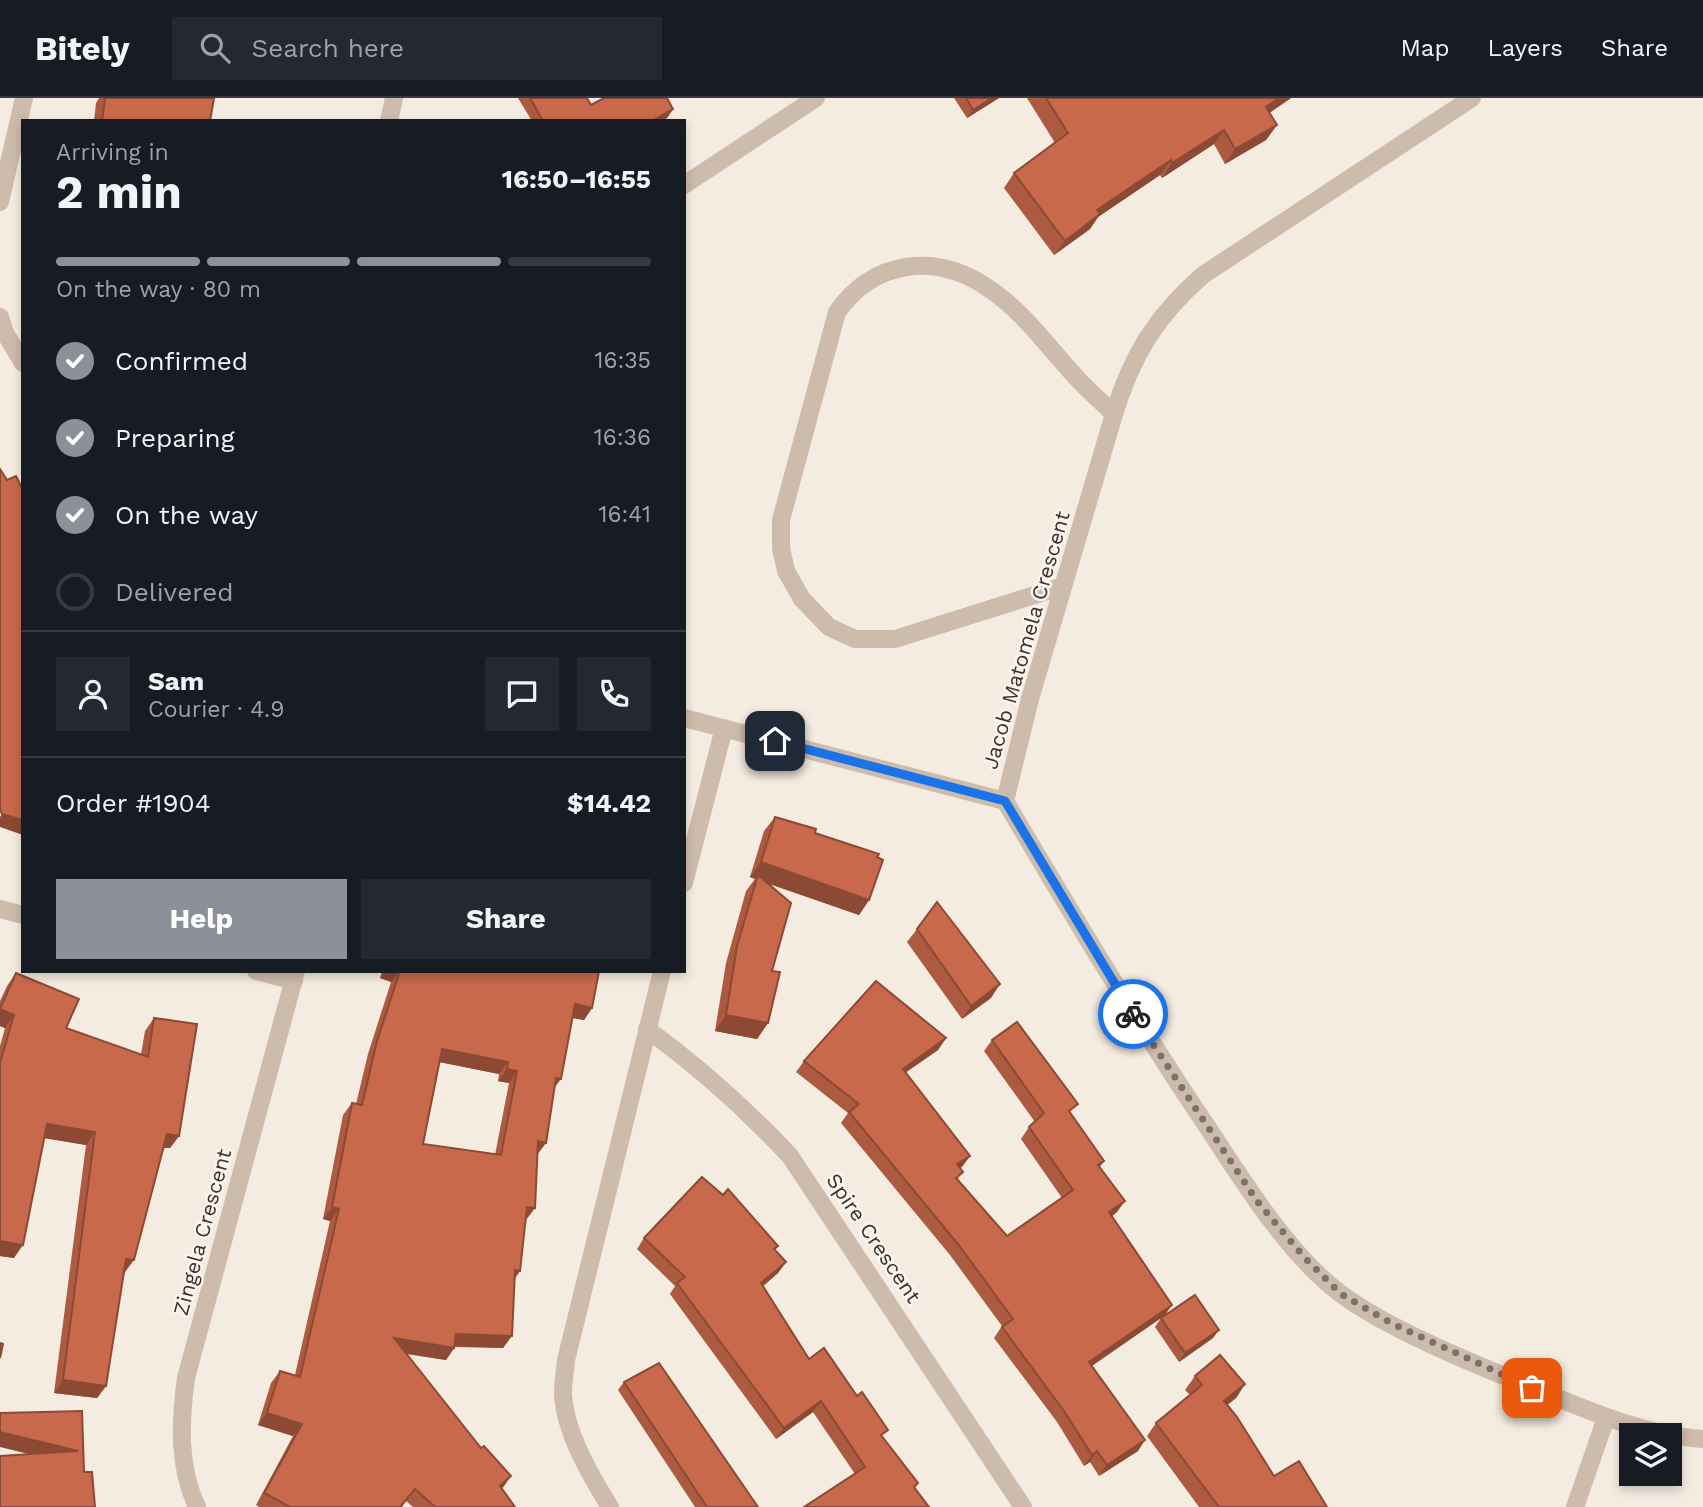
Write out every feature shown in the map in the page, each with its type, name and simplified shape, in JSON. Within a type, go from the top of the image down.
[{"type":"street","points":[[0,202],[24,98]]},
{"type":"street","points":[[389,119],[394,98]]},
{"type":"street","points":[[686,184],[816,98]]},
{"type":"street","name":"Jacob Matomela Crescent","points":[[1472,98],[1203,275],[1173,301],[1143,342],[1123,384],[1063,586],[1005,801],[1152,1044],[1257,1201],[1304,1257],[1341,1294],[1391,1323],[1508,1378],[1606,1418],[1703,1438]]},
{"type":"street","points":[[1063,586],[895,639],[855,639],[829,626],[802,599],[786,571],[781,548],[781,520],[837,312],[851,293],[870,278],[898,268],[932,265],[960,273],[989,288],[1114,414]]},
{"type":"street","points":[[0,317],[5,333],[21,360]]},
{"type":"street","points":[[686,718],[1005,801]]},
{"type":"street","points":[[686,875],[724,728]]},
{"type":"street","points":[[0,909],[21,914]]},
{"type":"street","points":[[272,973],[295,976]]},
{"type":"street","points":[[610,1507],[594,1480],[570,1425],[563,1395],[566,1360],[661,973]]},
{"type":"street","name":"Zingela Crescent","points":[[197,1507],[182,1451],[180,1422],[186,1378],[295,976]]},
{"type":"street","name":"Spire Crescent","points":[[647,1029],[692,1062],[732,1097],[790,1156],[1023,1507]]},
{"type":"street","points":[[1576,1507],[1606,1418]]},
{"type":"building","points":[[105,98],[214,98],[210,119],[102,119]]},
{"type":"building","points":[[530,98],[587,98],[591,105],[604,98],[667,98],[673,109],[656,119],[542,119]]},
{"type":"building","points":[[966,98],[992,98],[973,110]]},
{"type":"building","points":[[1046,98],[1279,98],[1266,107],[1277,125],[1235,149],[1224,130],[1172,163],[1171,160],[1097,210],[1100,214],[1065,241],[1014,173],[1068,133]]},
{"type":"building","points":[[0,469],[7,480],[16,476],[21,486],[21,819],[2,814]]},
{"type":"building","points":[[775,817],[816,829],[815,833],[879,854],[877,857],[883,860],[869,900],[761,862]]},
{"type":"building","points":[[758,875],[791,903],[772,971],[780,972],[768,1023],[726,1015],[737,946]]},
{"type":"building","points":[[937,902],[1000,984],[971,1006],[917,929]]},
{"type":"building","points":[[16,973],[79,999],[66,1028],[148,1057],[154,1018],[197,1024],[179,1136],[167,1134],[134,1260],[126,1259],[106,1386],[63,1380],[95,1132],[47,1124],[23,1245],[0,1241],[0,1063],[14,1015],[0,1009]]},
{"type":"building","points":[[399,973],[599,973],[592,1008],[575,1004],[561,1079],[556,1078],[546,1143],[538,1141],[535,1208],[527,1207],[520,1271],[515,1270],[512,1336],[456,1334],[454,1348],[394,1338],[481,1448],[484,1446],[511,1476],[500,1486],[515,1507],[435,1507],[415,1489],[400,1507],[290,1507],[264,1493],[302,1424],[267,1413],[280,1371],[300,1377],[339,1209],[332,1207],[352,1103],[362,1105],[377,1041]],"holes":[[[442,1049],[508,1062],[507,1069],[517,1071],[501,1155],[423,1144]]]},
{"type":"building","points":[[876,981],[946,1038],[903,1069],[970,1156],[957,1164],[963,1172],[956,1178],[1007,1236],[1073,1190],[1029,1127],[1044,1113],[992,1040],[1017,1022],[1078,1104],[1069,1111],[1104,1161],[1098,1165],[1125,1201],[1109,1212],[1172,1305],[1089,1362],[1145,1440],[1107,1465],[1097,1451],[1092,1455],[1064,1411],[1002,1327],[1013,1319],[958,1244],[849,1112],[859,1104],[804,1061]]},
{"type":"building","points":[[702,1177],[723,1195],[728,1189],[778,1246],[774,1249],[786,1262],[761,1283],[809,1359],[824,1348],[857,1396],[862,1392],[888,1430],[881,1435],[918,1483],[914,1487],[929,1507],[804,1507],[865,1467],[821,1401],[784,1428],[677,1283],[685,1277],[644,1238]]},
{"type":"building","points":[[1195,1295],[1219,1330],[1185,1353],[1161,1318]]},
{"type":"building","points":[[1220,1355],[1245,1384],[1224,1401],[1274,1476],[1299,1461],[1327,1507],[1219,1507],[1156,1423],[1202,1385],[1195,1376]]},
{"type":"building","points":[[659,1363],[758,1507],[707,1507],[624,1382]]},
{"type":"building","points":[[82,1411],[84,1472],[92,1472],[95,1507],[0,1507],[0,1456],[78,1451],[0,1432],[0,1413]]},
{"type":"way so far","points":[[1133,1014],[1257,1201],[1304,1257],[1341,1294],[1391,1323],[1532,1388]]},
{"type":"route","points":[[775,741],[1005,801],[1133,1014]]}]
